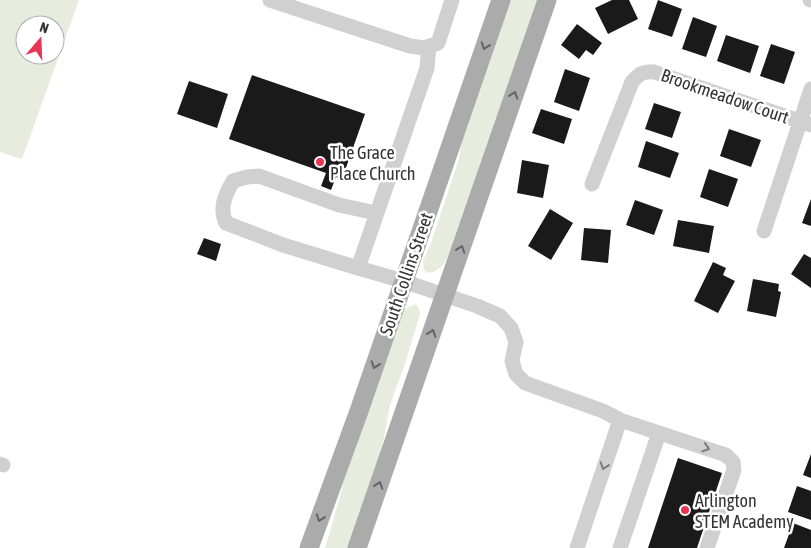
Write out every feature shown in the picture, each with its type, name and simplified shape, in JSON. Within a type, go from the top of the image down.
[{"type":"main road","name":"South Collins Street","points":[[309,548],[360,411],[403,280],[502,0]]},
{"type":"main road","points":[[357,548],[548,0]]},
{"type":"street","points":[[270,0],[410,46],[425,48],[438,43],[452,0]]},
{"type":"street","points":[[358,268],[427,68],[429,46]]},
{"type":"street","name":"Brookmeadow Court","points":[[592,184],[632,82],[638,74],[646,71],[654,72],[806,124]]},
{"type":"street","points":[[764,231],[806,124],[811,89]]},
{"type":"street","points":[[376,213],[339,205],[259,176],[233,181],[224,195],[222,214],[226,223],[283,245],[403,280],[500,316],[511,328],[516,342],[512,361],[516,374],[525,383],[603,411],[620,420],[726,455],[733,462],[734,470],[707,548]]},
{"type":"street","points":[[576,548],[620,420]]},
{"type":"street","points":[[620,548],[659,433]]},
{"type":"shaded area","points":[[0,0],[79,0],[65,39],[65,15],[15,15],[15,65],[56,65],[22,159],[0,152]]},
{"type":"shaded area","points":[[507,0],[537,0],[448,256],[440,268],[428,273],[424,270],[423,261],[431,243],[459,159],[463,130]]},
{"type":"shaded area","points":[[415,304],[418,306],[420,314],[390,405],[384,438],[374,475],[349,548],[325,548],[342,490],[345,472],[403,310]]},
{"type":"building","points":[[612,0],[629,0],[638,19],[608,34],[595,8]]},
{"type":"building","points":[[658,0],[682,9],[672,37],[648,29]]},
{"type":"building","points":[[693,17],[717,26],[706,57],[682,49]]},
{"type":"building","points":[[577,24],[602,43],[593,55],[586,50],[579,59],[561,45]]},
{"type":"building","points":[[726,35],[759,46],[750,73],[717,61]]},
{"type":"building","points":[[771,44],[795,52],[784,84],[760,76]]},
{"type":"building","points":[[565,69],[590,78],[579,111],[554,102]]},
{"type":"building","name":"The Grace Place Church","points":[[252,75],[365,114],[342,179],[336,177],[331,190],[321,186],[326,173],[229,139]]},
{"type":"building","points":[[189,81],[228,94],[217,128],[177,114]]},
{"type":"building","points":[[654,103],[681,112],[672,138],[645,129]]},
{"type":"building","points":[[541,109],[572,119],[564,144],[532,133]]},
{"type":"building","points":[[729,129],[761,140],[751,167],[720,156]]},
{"type":"building","points":[[646,141],[679,153],[670,178],[638,167]]},
{"type":"building","points":[[522,160],[549,165],[543,198],[517,193]]},
{"type":"building","points":[[709,169],[738,179],[728,207],[700,197]]},
{"type":"building","points":[[811,199],[811,226],[802,223]]},
{"type":"building","points":[[635,200],[663,210],[654,235],[626,225]]},
{"type":"building","points":[[550,209],[573,223],[551,260],[528,246]]},
{"type":"building","points":[[678,220],[714,226],[709,253],[673,246]]},
{"type":"building","points":[[584,228],[611,230],[608,263],[581,260]]},
{"type":"building","points":[[204,238],[221,244],[216,261],[197,254]]},
{"type":"building","points":[[804,254],[811,258],[811,288],[791,274]]},
{"type":"building","points":[[713,262],[726,268],[723,275],[735,281],[718,313],[694,301]]},
{"type":"building","points":[[753,279],[779,284],[778,291],[781,292],[776,317],[747,311]]},
{"type":"building","points":[[811,454],[811,478],[803,475]]},
{"type":"building","name":"Arlington STEM Academy","points":[[678,458],[722,473],[697,548],[648,548]]},
{"type":"building","points":[[797,486],[811,491],[811,520],[788,512]]},
{"type":"building","points":[[793,523],[811,530],[811,548],[784,548]]},
{"type":"place","name":"The Grace Place Church","points":[[320,162]]},
{"type":"place","name":"Arlington STEM Academy","points":[[685,510]]}]
